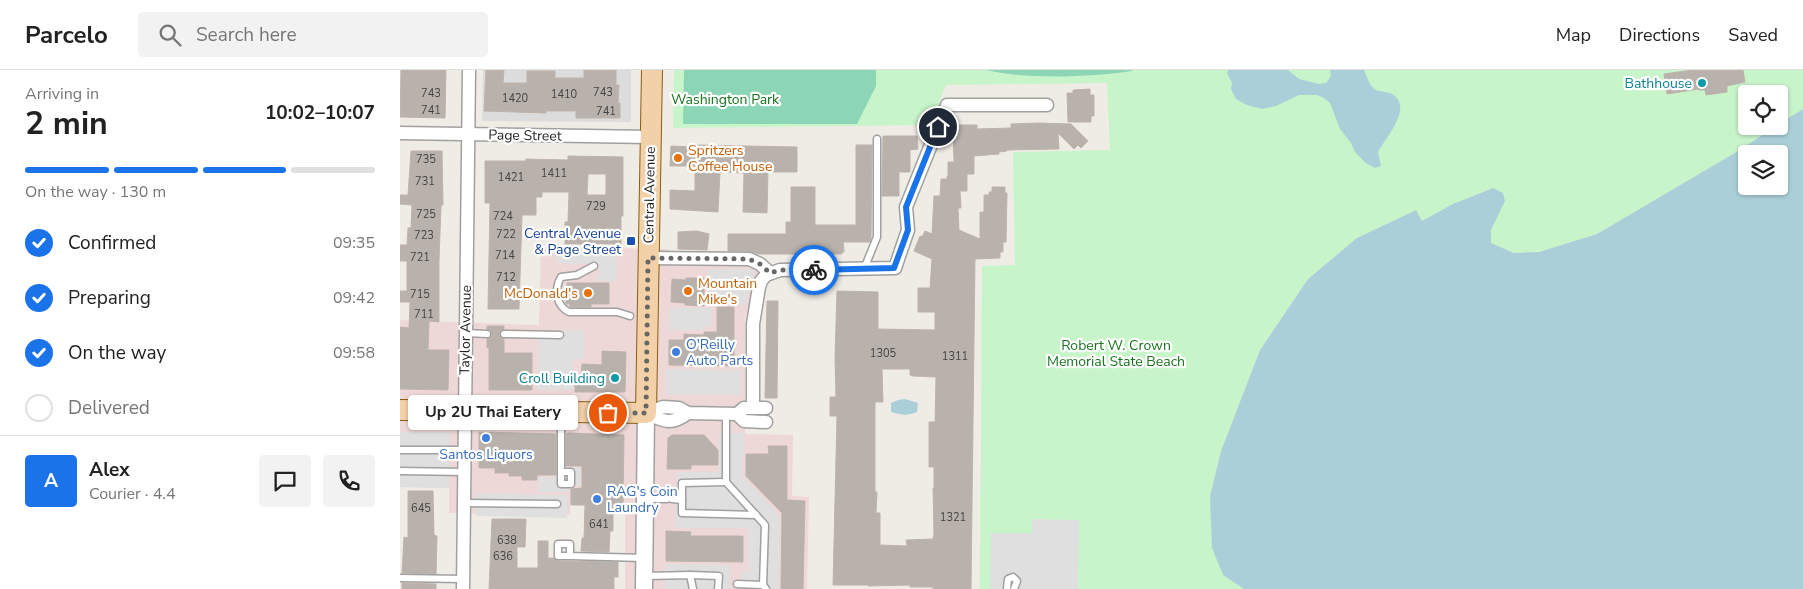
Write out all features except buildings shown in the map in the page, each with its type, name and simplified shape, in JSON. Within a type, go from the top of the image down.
[{"type":"main road","name":"Central Avenue","points":[[646,413],[652,70]]},
{"type":"main road","points":[[400,410],[646,413]]},
{"type":"street","name":"Taylor Avenue","points":[[463,584],[469,70]]},
{"type":"street","points":[[753,408],[755,309],[761,281],[770,273],[780,270],[894,268],[908,230],[906,207],[947,105],[1047,105]]},
{"type":"street","name":"Page Street","points":[[400,134],[650,137]]},
{"type":"street","points":[[648,258],[749,259],[760,264],[770,273]]},
{"type":"street","points":[[646,413],[664,407],[679,408],[688,414],[731,414],[744,408],[766,408]]},
{"type":"street","name":"Central Avenue","points":[[645,582],[646,413]]},
{"type":"street","points":[[731,414],[744,421],[766,422]]},
{"type":"lane","points":[[864,269],[877,237],[877,139]]},
{"type":"lane","points":[[594,266],[577,275],[561,277],[558,282],[558,302],[562,309],[569,312],[618,312],[630,316]]},
{"type":"lane","points":[[465,333],[487,334]]},
{"type":"lane","points":[[504,334],[560,335]]},
{"type":"lane","points":[[561,413],[561,472]]},
{"type":"lane","points":[[731,414],[726,482],[765,525],[764,587],[737,584]]},
{"type":"lane","points":[[400,450],[465,450]]},
{"type":"lane","points":[[400,471],[465,472]]},
{"type":"lane","points":[[726,482],[682,483],[682,513],[756,515]]},
{"type":"lane","points":[[645,499],[682,500]]},
{"type":"lane","points":[[464,503],[557,504]]},
{"type":"lane","points":[[570,556],[645,558]]},
{"type":"lane","points":[[645,582],[690,575],[719,576],[718,589]]},
{"type":"lane","points":[[690,575],[693,589]]},
{"type":"lane","points":[[400,578],[463,584]]},
{"type":"lane","points":[[1007,589],[1008,579],[1013,578],[1017,581],[1014,589]]},
{"type":"shaded area","points":[[483,70],[631,70],[631,122],[482,121]]},
{"type":"shaded area","points":[[541,247],[669,249],[670,265],[753,265],[759,268],[745,320],[745,434],[793,435],[792,496],[809,497],[807,589],[625,589],[625,504],[570,504],[570,515],[449,513],[449,488],[400,487],[400,320],[539,325]]},
{"type":"shaded area","points":[[556,253],[617,254],[616,281],[594,281],[599,274],[599,264],[556,263]]},
{"type":"shaded area","points":[[707,269],[755,269],[745,305],[707,304]]},
{"type":"shaded area","points":[[669,308],[712,308],[712,326],[704,326],[704,330],[669,330]]},
{"type":"shaded area","points":[[538,330],[584,330],[584,359],[573,359],[573,390],[538,390]]},
{"type":"shaded area","points":[[666,369],[741,370],[740,395],[666,395]]},
{"type":"shaded area","points":[[400,432],[450,432],[449,488],[400,487]]},
{"type":"shaded area","points":[[719,433],[744,433],[743,476],[779,515],[779,589],[740,589],[741,572],[748,571],[748,528],[675,528],[676,472],[719,472]]},
{"type":"shaded area","points":[[558,434],[567,434],[566,467],[581,468],[581,486],[569,486],[569,492],[538,492],[538,477],[557,477]]},
{"type":"shaded area","points":[[476,493],[567,495],[567,518],[476,516]]},
{"type":"shaded area","points":[[1032,519],[1079,520],[1078,589],[990,589],[991,533],[1032,533]]},
{"type":"shaded area","points":[[665,564],[730,565],[730,589],[665,589]]},
{"type":"green space","name":"Robert W. Crown Memorial State Beach","points":[[674,70],[1803,70],[1803,109],[1788,118],[1788,85],[1738,85],[1738,135],[1762,135],[1747,145],[1738,145],[1738,151],[1597,234],[1539,252],[1514,253],[1491,243],[1491,230],[1504,201],[1492,188],[1454,204],[1422,221],[1416,210],[1357,238],[1308,279],[1260,350],[1221,451],[1210,496],[1223,575],[1244,589],[980,589],[982,266],[1015,265],[1013,152],[1110,150],[1107,83],[946,85],[930,125],[673,128]]},
{"type":"green space","name":"Washington Park","points":[[684,70],[876,70],[876,86],[857,124],[683,124]]},
{"type":"green space","points":[[986,70],[1132,71],[1097,75],[1039,76]]},
{"type":"water","points":[[1228,70],[1288,70],[1299,79],[1319,84],[1326,83],[1331,76],[1330,70],[1364,70],[1374,88],[1392,94],[1398,100],[1400,106],[1396,122],[1378,152],[1381,166],[1375,168],[1366,163],[1355,152],[1351,143],[1340,129],[1330,103],[1324,98],[1317,95],[1299,95],[1276,106],[1262,109],[1247,105],[1236,99],[1231,89],[1232,83],[1227,73]]},
{"type":"water","points":[[1803,109],[1803,589],[1244,589],[1223,575],[1212,548],[1210,496],[1221,451],[1260,350],[1308,279],[1357,238],[1416,210],[1422,221],[1453,204],[1493,188],[1503,193],[1505,201],[1491,230],[1491,243],[1514,253],[1539,252],[1597,234],[1738,151],[1738,195],[1788,195],[1788,145],[1747,145],[1762,135],[1788,135],[1788,118]]},
{"type":"water","points":[[905,399],[918,403],[917,412],[904,415],[891,412],[891,403]]},
{"type":"way so far","points":[[608,413],[646,413],[648,258],[749,259],[760,264],[770,273],[780,270],[814,270]]},
{"type":"place","name":"Bathhouse","points":[[1702,83]]},
{"type":"place","name":"Spritzers Coffee House","points":[[678,158]]},
{"type":"place","name":"Central Avenue & Page Street","points":[[631,241]]},
{"type":"place","name":"Mountain Mike's","points":[[688,291]]},
{"type":"place","name":"McDonald's","points":[[588,293]]},
{"type":"place","name":"O'Reilly Auto Parts","points":[[676,352]]},
{"type":"place","name":"Croll Building","points":[[615,378]]},
{"type":"place","name":"Up 2U Thai Eatery","points":[[608,413]]},
{"type":"place","name":"Santos Liquors","points":[[486,438]]},
{"type":"place","name":"RAG's Coin Laundry","points":[[597,499]]},
{"type":"route","points":[[814,270],[894,268],[908,230],[906,207],[938,127]]}]
